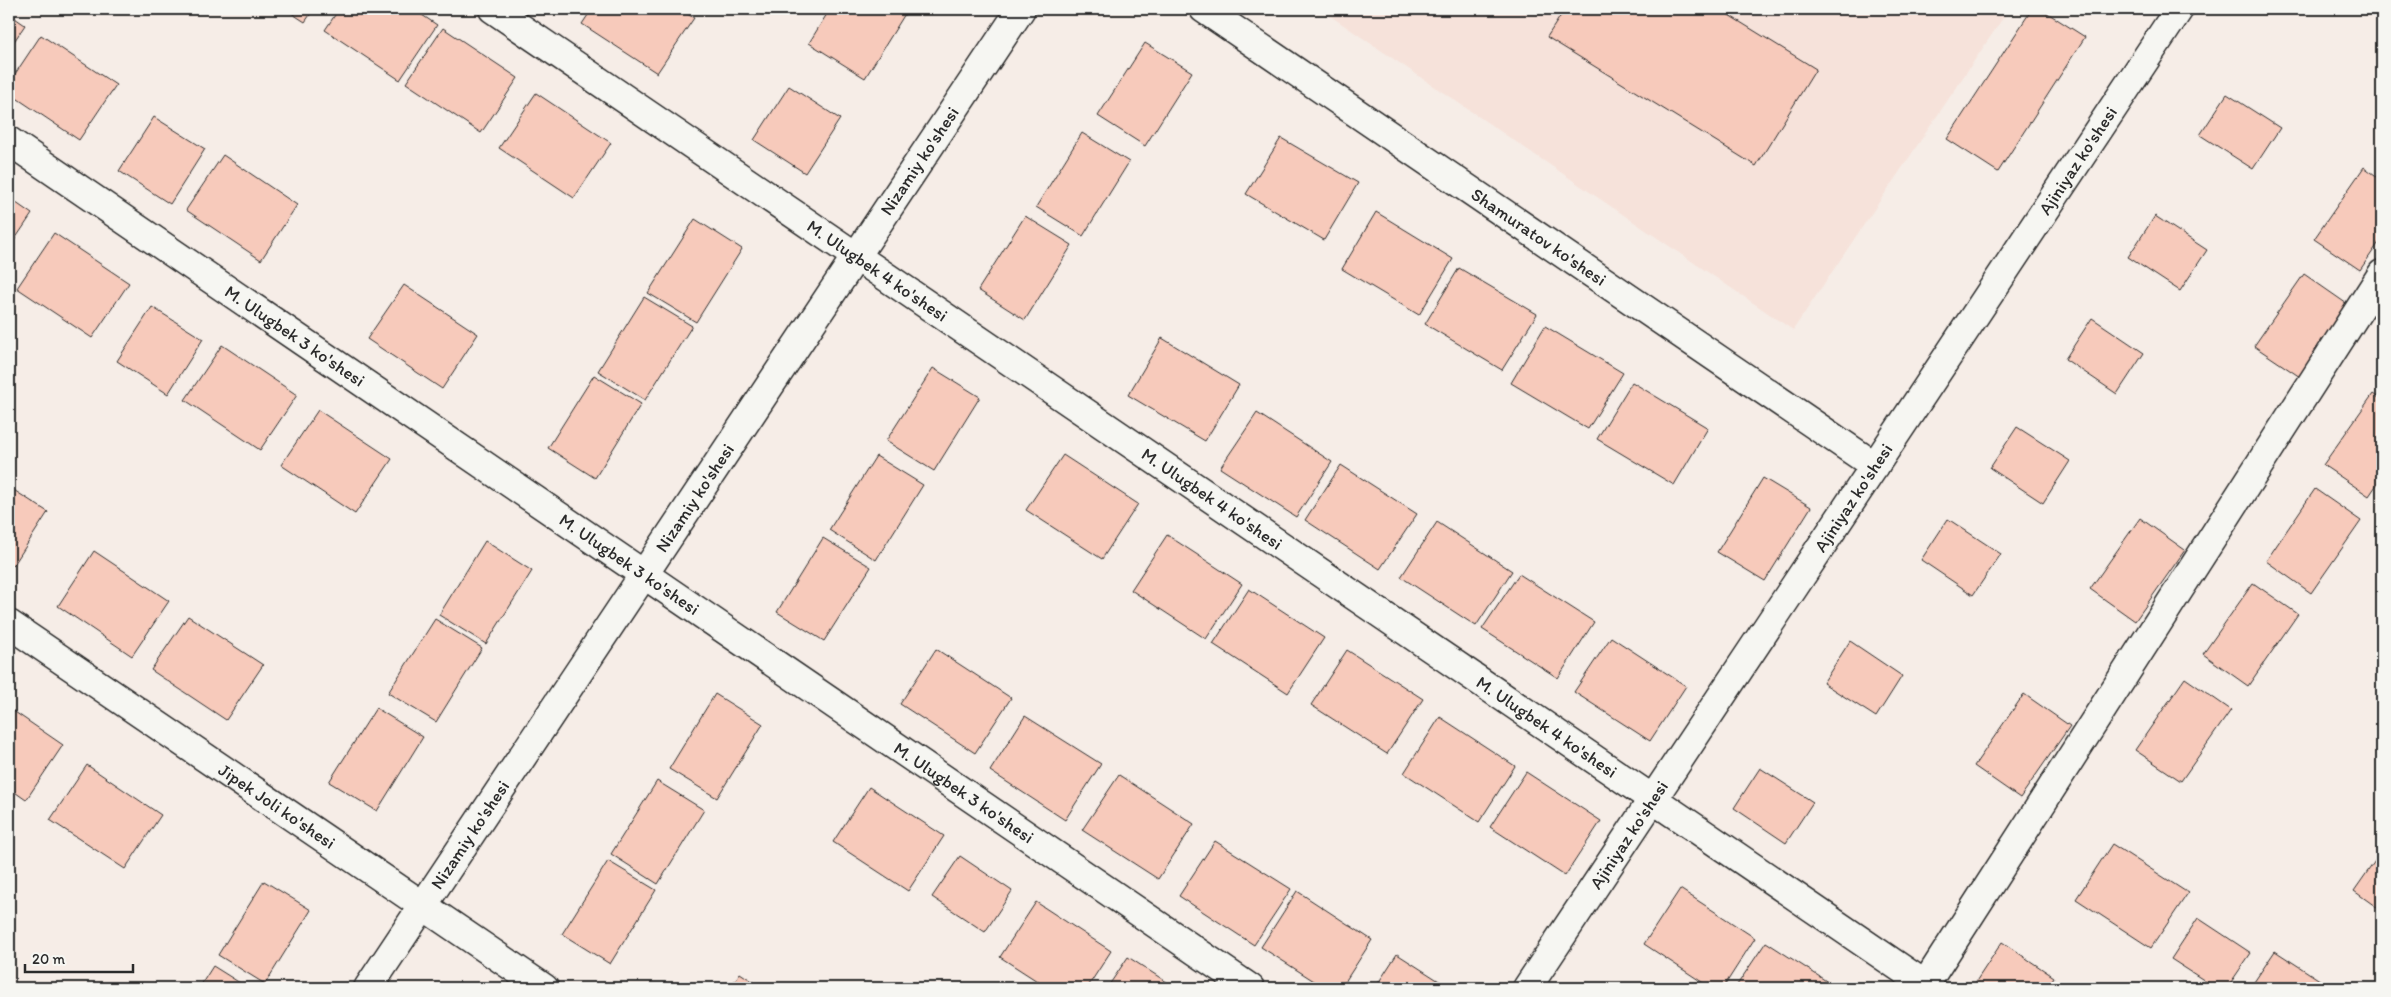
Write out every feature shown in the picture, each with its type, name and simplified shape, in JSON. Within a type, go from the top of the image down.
[{"type":"street","name":"M. Ulugbek 4 ko'shesi","points":[[494,9],[1928,987]]},
{"type":"street","name":"Nizamiy ko'shesi","points":[[368,988],[1021,9]]},
{"type":"street","name":"Shamuratov ko'shesi","points":[[1204,9],[1875,466]]},
{"type":"street","name":"Ajiniyaz ko'shesi","points":[[1527,988],[2179,9]]},
{"type":"street","name":"M. Ulugbek 3 ko'shesi","points":[[9,141],[1250,988]]},
{"type":"street","points":[[1928,987],[2382,274]]},
{"type":"street","name":"Jipek Joli ko'shesi","points":[[9,624],[544,988]]},
{"type":"shaded area","points":[[1320,9],[2009,9],[1793,330]]},
{"type":"building","points":[[285,9],[314,9],[305,22]]},
{"type":"building","points":[[339,9],[413,9],[437,25],[400,80],[325,30]]},
{"type":"building","points":[[564,9],[575,9],[572,14]]},
{"type":"building","points":[[592,9],[679,9],[694,18],[657,73],[582,24]]},
{"type":"building","points":[[830,9],[908,9],[865,78],[809,43]]},
{"type":"building","points":[[1565,9],[1719,9],[1816,69],[1756,166],[1547,37]]},
{"type":"building","points":[[2032,9],[2041,9],[2085,37],[1998,172],[1947,139]]},
{"type":"building","points":[[2362,9],[2377,9],[2373,16]]},
{"type":"building","points":[[9,14],[25,25],[9,49]]},
{"type":"building","points":[[443,28],[518,78],[481,133],[406,83]]},
{"type":"building","points":[[41,35],[116,85],[79,140],[9,93],[9,83]]},
{"type":"building","points":[[1145,43],[1192,72],[1145,146],[1098,116]]},
{"type":"building","points":[[789,86],[840,119],[805,173],[754,140]]},
{"type":"building","points":[[536,93],[611,143],[574,198],[499,148]]},
{"type":"building","points":[[2227,94],[2280,128],[2253,169],[2200,135]]},
{"type":"building","points":[[154,117],[205,149],[170,204],[119,171]]},
{"type":"building","points":[[1082,133],[1129,162],[1083,236],[1036,207]]},
{"type":"building","points":[[1281,138],[1358,183],[1324,240],[1246,194]]},
{"type":"building","points":[[223,155],[297,205],[261,260],[186,210]]},
{"type":"building","points":[[2364,167],[2382,180],[2382,238],[2360,270],[2314,239]]},
{"type":"building","points":[[9,198],[32,214],[9,248]]},
{"type":"building","points":[[1376,212],[1453,259],[1419,315],[1342,269]]},
{"type":"building","points":[[1025,216],[1072,245],[1025,320],[978,290]]},
{"type":"building","points":[[2155,216],[2207,250],[2180,291],[2128,257]]},
{"type":"building","points":[[695,219],[742,249],[696,322],[648,293]]},
{"type":"building","points":[[54,233],[129,283],[92,338],[17,288]]},
{"type":"building","points":[[1459,268],[1537,314],[1502,370],[1425,324]]},
{"type":"building","points":[[2304,274],[2350,306],[2300,377],[2254,346]]},
{"type":"building","points":[[404,285],[478,334],[442,389],[367,339]]},
{"type":"building","points":[[644,297],[692,326],[645,400],[598,371]]},
{"type":"building","points":[[152,307],[203,339],[168,394],[117,361]]},
{"type":"building","points":[[2092,318],[2144,353],[2117,394],[2065,359]]},
{"type":"building","points":[[1545,326],[1623,373],[1588,429],[1511,383]]},
{"type":"building","points":[[1162,338],[1239,385],[1205,441],[1128,395]]},
{"type":"building","points":[[222,345],[297,395],[260,450],[185,400]]},
{"type":"building","points":[[933,368],[980,397],[934,471],[886,441]]},
{"type":"building","points":[[594,375],[641,404],[595,478],[548,448]]},
{"type":"building","points":[[1632,382],[1708,428],[1674,485],[1597,439]]},
{"type":"building","points":[[2373,394],[2382,400],[2382,477],[2369,496],[2323,465]]},
{"type":"building","points":[[318,410],[392,459],[355,514],[281,465]]},
{"type":"building","points":[[1257,413],[1332,462],[1296,517],[1220,468]]},
{"type":"building","points":[[2017,427],[2070,461],[2043,503],[1990,468]]},
{"type":"building","points":[[1063,455],[1138,504],[1102,559],[1026,510]]},
{"type":"building","points":[[876,456],[923,485],[876,560],[829,530]]},
{"type":"building","points":[[1341,465],[1417,514],[1380,569],[1305,520]]},
{"type":"building","points":[[1763,478],[1811,507],[1765,581],[1717,552]]},
{"type":"building","points":[[9,487],[48,512],[13,566],[9,564]]},
{"type":"building","points":[[2315,489],[2361,521],[2311,593],[2266,561]]},
{"type":"building","points":[[2140,518],[2185,550],[2135,621],[2090,589]]},
{"type":"building","points":[[1948,519],[2001,554],[1973,595],[1921,560]]},
{"type":"building","points":[[1437,522],[1512,571],[1476,626],[1401,577]]},
{"type":"building","points":[[1167,535],[1242,584],[1206,639],[1131,590]]},
{"type":"building","points":[[823,538],[871,567],[824,641],[777,612]]},
{"type":"building","points":[[485,541],[532,571],[486,644],[439,615]]},
{"type":"building","points":[[94,551],[169,601],[132,656],[58,606]]},
{"type":"building","points":[[1519,574],[1594,622],[1558,678],[1482,629]]},
{"type":"building","points":[[2253,583],[2298,614],[2248,686],[2203,654]]},
{"type":"building","points":[[1249,589],[1324,638],[1288,693],[1213,644]]},
{"type":"building","points":[[188,616],[263,665],[226,720],[151,670]]},
{"type":"building","points":[[435,619],[482,648],[436,722],[388,693]]},
{"type":"building","points":[[1611,637],[1686,686],[1650,741],[1574,692]]},
{"type":"building","points":[[1850,641],[1902,676],[1876,717],[1823,683]]},
{"type":"building","points":[[936,649],[1011,698],[975,753],[900,704]]},
{"type":"building","points":[[1347,650],[1423,699],[1387,754],[1311,705]]},
{"type":"building","points":[[2185,678],[2231,710],[2181,781],[2135,750]]},
{"type":"building","points":[[715,694],[763,724],[717,798],[669,769]]},
{"type":"building","points":[[2024,694],[2070,726],[2020,798],[1974,766]]},
{"type":"building","points":[[9,708],[63,745],[26,800],[9,788]]},
{"type":"building","points":[[376,708],[423,737],[377,811],[329,782]]},
{"type":"building","points":[[1025,716],[1101,764],[1065,820],[990,771]]},
{"type":"building","points":[[1440,717],[1515,766],[1479,822],[1404,773]]},
{"type":"building","points":[[87,765],[161,815],[125,869],[50,820]]},
{"type":"building","points":[[1760,768],[1813,802],[1786,843],[1734,808]]},
{"type":"building","points":[[1526,772],[1601,821],[1565,876],[1490,827]]},
{"type":"building","points":[[1119,775],[1194,824],[1158,879],[1082,830]]},
{"type":"building","points":[[657,781],[704,810],[658,884],[611,854]]},
{"type":"building","points":[[869,787],[944,836],[908,891],[833,842]]},
{"type":"building","points":[[1215,841],[1291,889],[1254,945],[1179,896]]},
{"type":"building","points":[[2112,844],[2188,893],[2151,948],[2076,899]]},
{"type":"building","points":[[2382,851],[2382,911],[2354,891]]},
{"type":"building","points":[[960,856],[1012,891],[985,932],[932,897]]},
{"type":"building","points":[[608,861],[656,890],[610,964],[562,934]]},
{"type":"building","points":[[264,881],[311,910],[265,984],[218,955]]},
{"type":"building","points":[[1680,889],[1755,938],[1723,988],[1711,988],[1644,944]]},
{"type":"building","points":[[1297,891],[1372,940],[1341,988],[1325,988],[1261,947]]},
{"type":"building","points":[[1036,902],[1111,951],[1087,988],[1048,988],[1000,957]]},
{"type":"building","points":[[2198,918],[2251,953],[2227,988],[2216,988],[2171,959]]},
{"type":"building","points":[[1766,942],[1837,988],[1735,988]]},
{"type":"building","points":[[2002,942],[2054,977],[2047,988],[1983,988],[1975,983]]},
{"type":"building","points":[[2275,951],[2332,988],[2250,988]]},
{"type":"building","points":[[1397,954],[1450,988],[1375,988]]},
{"type":"building","points":[[1128,957],[1176,988],[1107,988]]},
{"type":"building","points":[[213,966],[248,988],[199,988]]},
{"type":"building","points":[[740,973],[763,988],[730,988]]}]
